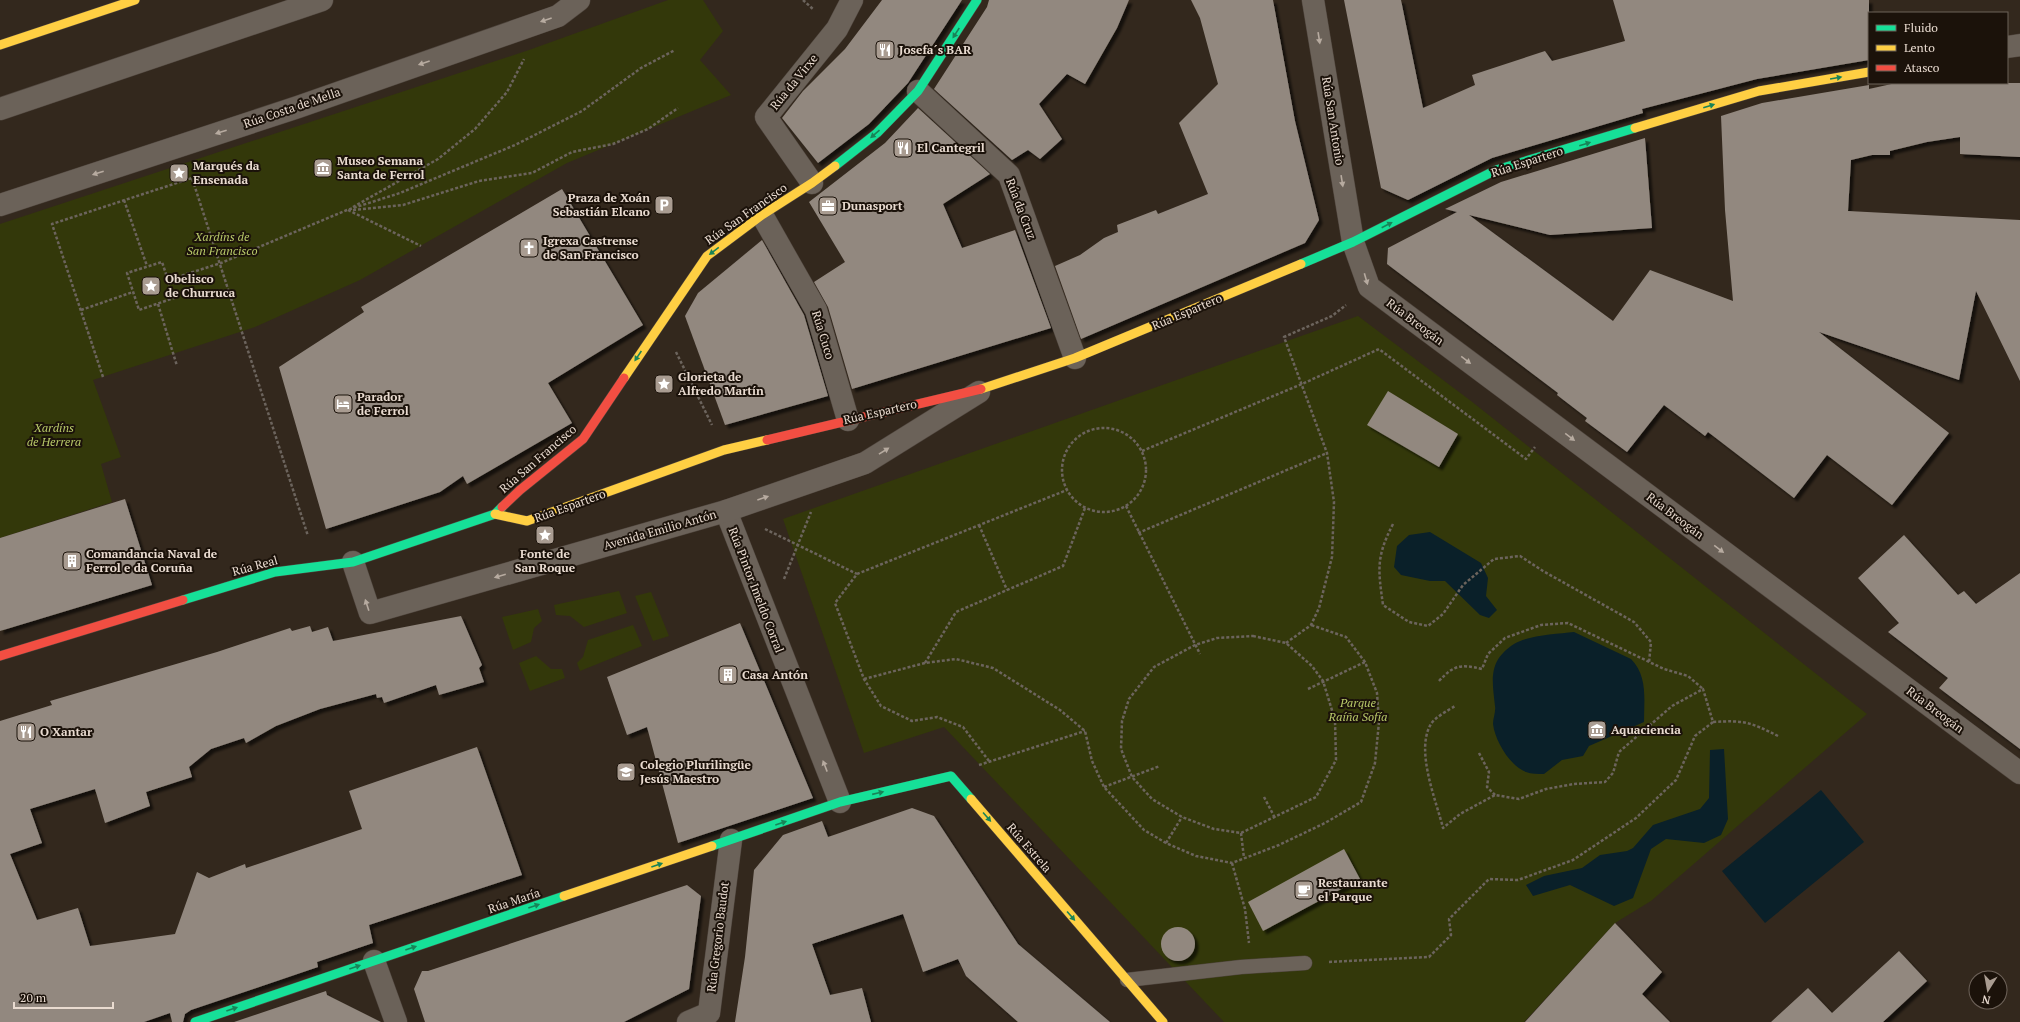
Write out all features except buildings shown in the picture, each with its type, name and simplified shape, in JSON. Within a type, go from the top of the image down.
[{"type":"street","points":[[0,45],[135,0]]},
{"type":"street","points":[[0,109],[322,0]]},
{"type":"street","name":"Rúa Costa de Mella","points":[[0,205],[298,106],[558,16],[579,0]]},
{"type":"street","name":"Rúa da Virxe","points":[[812,184],[766,117],[837,29],[852,0]]},
{"type":"street","name":"Rúa San Francisco","points":[[495,514],[520,490],[583,439],[707,256],[762,215],[812,184],[877,133],[918,91],[977,0]]},
{"type":"street","name":"Rúa San Antonio","points":[[1313,0],[1352,242]]},
{"type":"street","points":[[2008,48],[2020,45]]},
{"type":"street","name":"Rúa Espartero","points":[[495,514],[527,522],[724,450],[983,389],[1075,358],[1352,242],[1496,170],[1759,91],[1868,72]]},
{"type":"street","name":"Rúa da Cruz","points":[[918,91],[1009,175],[1075,358]]},
{"type":"street","name":"Rúa Cuco","points":[[762,215],[816,310],[848,420]]},
{"type":"street","name":"Rúa Breogán","points":[[1352,242],[1369,287],[2020,774]]},
{"type":"street","name":"Avenida Emilio Antón","points":[[353,562],[370,613],[726,511],[865,463],[983,389]]},
{"type":"street","name":"Rúa Pintor Imeldo Corral","points":[[726,511],[840,802]]},
{"type":"street","name":"Rúa Real","points":[[0,656],[275,572],[353,562],[495,514]]},
{"type":"street","points":[[840,802],[951,776]]},
{"type":"street","name":"Rúa Estrela","points":[[951,776],[1163,1022]]},
{"type":"street","name":"Rúa María","points":[[195,1022],[840,802]]},
{"type":"street","name":"Rúa Gregorio Baudot","points":[[688,1022],[710,1017],[731,840]]},
{"type":"street","points":[[374,961],[396,1022]]},
{"type":"lane","points":[[1127,980],[1240,967],[1304,963]]},
{"type":"path","points":[[168,280],[221,264],[347,210],[400,193],[515,145],[582,111],[641,68],[675,50]]},
{"type":"path","points":[[347,210],[438,159],[475,129],[507,92],[525,57]]},
{"type":"path","points":[[347,210],[403,205],[479,181],[532,173],[572,152],[613,144],[648,129],[678,108]]},
{"type":"path","points":[[103,377],[52,224],[192,178],[308,536]]},
{"type":"path","points":[[124,200],[146,266]]},
{"type":"path","points":[[347,210],[421,246]]},
{"type":"path","points":[[162,262],[174,298],[139,310],[127,273],[146,266],[162,262]]},
{"type":"path","points":[[81,310],[133,292]]},
{"type":"path","points":[[158,304],[177,366]]},
{"type":"path","points":[[1286,643],[1311,624],[1319,608],[1332,557],[1334,502],[1327,453],[1284,337],[1332,316]]},
{"type":"path","points":[[662,322],[724,450]]},
{"type":"path","points":[[1142,452],[1302,384],[1379,348],[1526,459],[1552,424]]},
{"type":"path","points":[[1110,428],[1124,433],[1133,439],[1142,452],[1145,460],[1146,475],[1138,494],[1126,506],[1113,511],[1099,512],[1085,508],[1076,501],[1067,490],[1062,474],[1063,458],[1070,444],[1078,436],[1094,429],[1110,428]]},
{"type":"path","points":[[1138,533],[1327,453]]},
{"type":"path","points":[[767,618],[826,476]]},
{"type":"path","points":[[989,761],[963,727],[937,717],[912,721],[881,706],[864,679],[835,603],[857,574],[1067,490]]},
{"type":"path","points":[[1126,506],[1138,533],[1200,654]]},
{"type":"path","points":[[925,663],[956,612],[1064,566],[1085,508]]},
{"type":"path","points":[[1393,524],[1383,543],[1378,571],[1383,605],[1409,622],[1428,626],[1443,614],[1463,585],[1494,559],[1520,556],[1543,571],[1634,622],[1651,642],[1649,663]]},
{"type":"path","points":[[979,525],[1007,590]]},
{"type":"path","points":[[798,545],[857,574]]},
{"type":"path","points":[[1439,681],[1450,669],[1466,666],[1482,669],[1488,654],[1505,638],[1541,625],[1568,623],[1664,670],[1688,676],[1703,689],[1712,722]]},
{"type":"path","points":[[864,679],[925,663],[956,658],[993,668],[1060,710],[1085,731],[1092,761],[1104,786],[1144,830],[1166,844],[1196,856],[1232,864],[1279,845],[1325,823],[1361,802],[1375,763],[1379,722],[1377,693],[1365,662],[1346,637],[1311,624]]},
{"type":"path","points":[[1253,636],[1286,643],[1312,666],[1323,681],[1335,720],[1336,760],[1316,798],[1241,833],[1214,829],[1182,817],[1152,799],[1132,777],[1121,749],[1122,721],[1130,699],[1154,667],[1195,645],[1217,638],[1253,636]]},
{"type":"path","points":[[1308,689],[1365,662]]},
{"type":"path","points":[[1455,706],[1431,723],[1425,742],[1426,764],[1444,828],[1460,814],[1495,795],[1519,799],[1546,789],[1574,784],[1605,782],[1613,773],[1619,752],[1672,706],[1703,689]]},
{"type":"path","points":[[1304,963],[1429,957],[1451,935],[1449,918],[1489,879],[1518,880],[1573,860],[1636,818],[1676,780],[1695,736],[1712,722],[1752,722],[1778,736]]},
{"type":"path","points":[[951,776],[989,761],[1085,731]]},
{"type":"path","points":[[1479,753],[1489,772],[1487,786],[1495,795]]},
{"type":"path","points":[[1104,786],[1160,766]]},
{"type":"path","points":[[1264,797],[1275,818]]},
{"type":"path","points":[[1166,844],[1182,817]]},
{"type":"path","points":[[1241,833],[1244,858]]},
{"type":"path","points":[[1232,864],[1245,909],[1250,940],[1240,967]]},
{"type":"green space","name":"Xardíns de San Francisco","points":[[668,0],[703,0],[723,31],[700,60],[731,95],[567,163],[360,280],[255,327],[93,380],[121,457],[101,464],[112,502],[0,538],[0,224],[529,50]]},
{"type":"green space","name":"Parque Raíña Sofía","points":[[1358,316],[1471,401],[1867,714],[1651,901],[1615,923],[1524,1022],[1224,1022],[944,727],[864,753],[783,519]]},
{"type":"green space","points":[[619,591],[627,613],[584,627],[570,616],[556,615],[554,605]]},
{"type":"green space","points":[[651,592],[669,636],[653,641],[635,596]]},
{"type":"green space","points":[[538,609],[542,621],[534,628],[531,642],[513,650],[502,617]]},
{"type":"green space","points":[[633,625],[642,646],[580,671],[577,663],[583,657],[588,640]]},
{"type":"green space","points":[[536,656],[551,669],[562,669],[565,678],[530,691],[519,663]]},
{"type":"water","points":[[1430,532],[1481,563],[1488,578],[1486,596],[1497,610],[1489,618],[1480,615],[1445,581],[1430,581],[1401,575],[1394,567],[1397,546],[1409,535]]},
{"type":"water","points":[[1574,632],[1631,659],[1643,681],[1644,722],[1589,746],[1583,756],[1562,760],[1544,774],[1528,773],[1520,769],[1509,759],[1500,745],[1494,731],[1493,724],[1495,708],[1493,679],[1496,664],[1506,650],[1520,641],[1543,635]]},
{"type":"water","points":[[1724,749],[1728,819],[1721,835],[1704,843],[1666,839],[1651,849],[1633,898],[1614,906],[1570,885],[1533,896],[1526,885],[1544,876],[1582,868],[1600,855],[1627,851],[1633,848],[1653,825],[1700,809],[1709,798],[1710,750]]},
{"type":"water","points":[[1821,790],[1864,842],[1765,923],[1722,871]]},
{"type":"traffic: fast","points":[[835,166],[877,133],[918,91],[977,0]]},
{"type":"traffic: fast","points":[[1301,264],[1353,242],[1496,170],[1635,128]]},
{"type":"traffic: fast","points":[[183,600],[275,572],[353,562],[495,514],[502,507]]},
{"type":"traffic: fast","points":[[712,846],[840,802],[951,776],[971,799]]},
{"type":"traffic: fast","points":[[195,1022],[564,896]]},
{"type":"traffic: slow","points":[[0,45],[135,0]]},
{"type":"traffic: slow","points":[[1635,128],[1759,91],[1868,72]]},
{"type":"traffic: slow","points":[[624,378],[707,256],[762,215],[812,183],[835,166]]},
{"type":"traffic: slow","points":[[981,389],[1075,358],[1301,264]]},
{"type":"traffic: slow","points":[[495,514],[527,521],[724,450],[767,440]]},
{"type":"traffic: slow","points":[[971,799],[1163,1022]]},
{"type":"traffic: slow","points":[[564,896],[712,846]]},
{"type":"traffic: jam","points":[[502,507],[520,490],[583,439],[624,378]]},
{"type":"traffic: jam","points":[[767,440],[981,389]]},
{"type":"traffic: jam","points":[[0,656],[183,600]]},
{"type":"place","name":"Josefa´s BAR","points":[[885,50]]},
{"type":"place","name":"El Cantegril","points":[[903,148]]},
{"type":"place","name":"Museo Semana Santa de Ferrol","points":[[323,168]]},
{"type":"place","name":"Marqués da Ensenada","points":[[179,173]]},
{"type":"place","name":"Praza de Xoán Sebastián Elcano","points":[[664,205]]},
{"type":"place","name":"Dunasport","points":[[828,206]]},
{"type":"place","name":"Igrexa Castrense de San Francisco","points":[[529,248]]},
{"type":"place","name":"Obelisco de Churruca","points":[[151,286]]},
{"type":"place","name":"Glorieta de Alfredo Martín","points":[[664,384]]},
{"type":"place","name":"Parador de Ferrol","points":[[343,404]]},
{"type":"place","name":"Fonte de San Roque","points":[[545,535]]},
{"type":"place","name":"Comandancia Naval de Ferrol e da Coruña","points":[[72,561]]},
{"type":"place","name":"Casa Antón","points":[[728,675]]},
{"type":"place","name":"Aquaciencia","points":[[1597,730]]},
{"type":"place","name":"O Xantar","points":[[26,732]]},
{"type":"place","name":"Colegio Plurilingüe Jesús Maestro","points":[[626,772]]},
{"type":"place","name":"Restaurante el Parque","points":[[1304,890]]},
{"type":"park label","name":"Xardíns de Herrera","points":[[54,435]]}]
